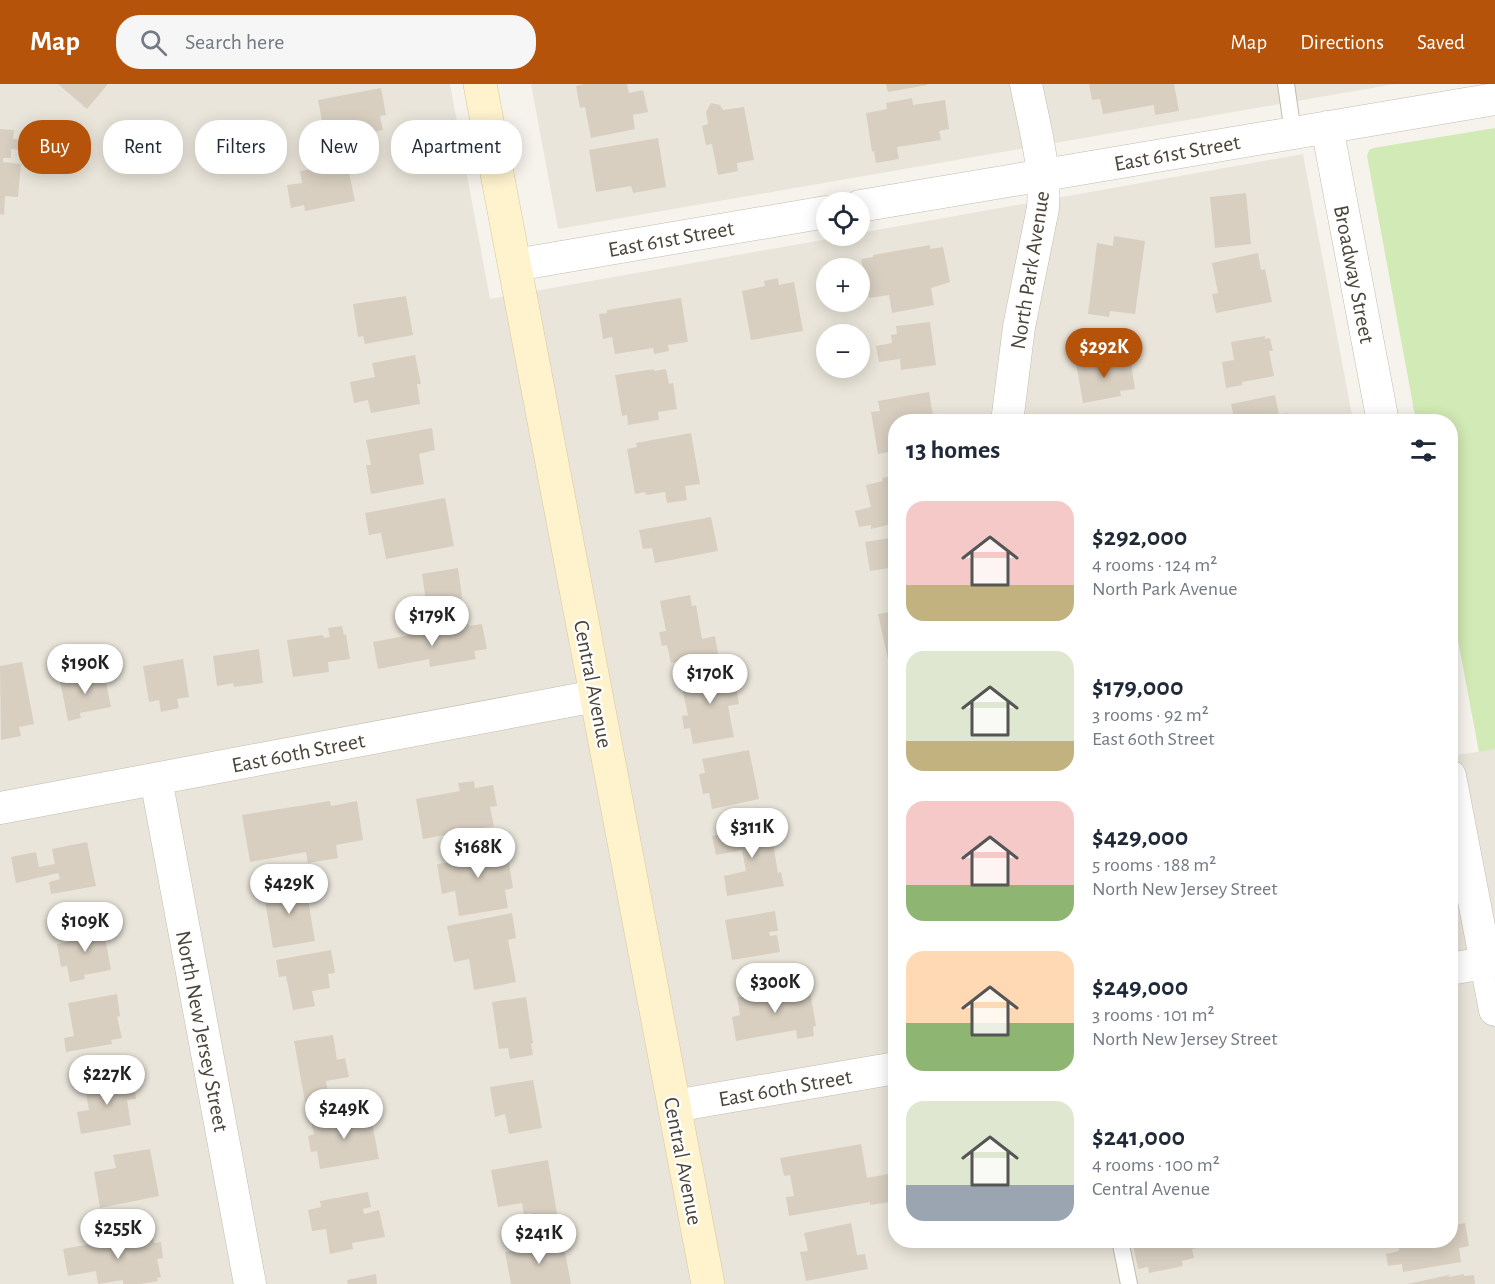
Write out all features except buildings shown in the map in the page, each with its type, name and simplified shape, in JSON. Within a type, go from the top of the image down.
[{"type":"main road","name":"Central Avenue","points":[[480,84],[708,1284]]},
{"type":"street","name":"North Park Avenue","points":[[1008,414],[1018,327],[1043,208],[1043,175],[1026,84]]},
{"type":"street","name":"East 61st Street","points":[[870,204],[1495,99]]},
{"type":"street","name":"Broadway Street","points":[[1327,127],[1381,414]]},
{"type":"street","name":"East 61st Street","points":[[515,265],[816,214]]},
{"type":"street","name":"East 60th Street","points":[[0,808],[596,696]]},
{"type":"street","name":"North New Jersey Street","points":[[156,779],[250,1284]]},
{"type":"street","points":[[1458,812],[1491,962],[1495,1010]]},
{"type":"street","points":[[1458,968],[1491,962]]},
{"type":"street","name":"East 60th Street","points":[[674,1106],[888,1069]]},
{"type":"lane","points":[[1286,84],[1293,133]]},
{"type":"lane","points":[[1122,1248],[1129,1284]]},
{"type":"shaded area","points":[[0,84],[450,84],[457,120],[391,120],[391,174],[467,174],[490,299],[816,241],[816,246],[870,246],[870,231],[1303,154],[1352,414],[888,414],[888,1248],[1458,1248],[1458,755],[1495,749],[1495,1284],[0,1284]]},
{"type":"shaded area","points":[[531,84],[1395,84],[558,229]]},
{"type":"green space","points":[[1495,128],[1495,749],[1479,752],[1458,640],[1458,414],[1415,414],[1367,156],[1369,150]]}]
